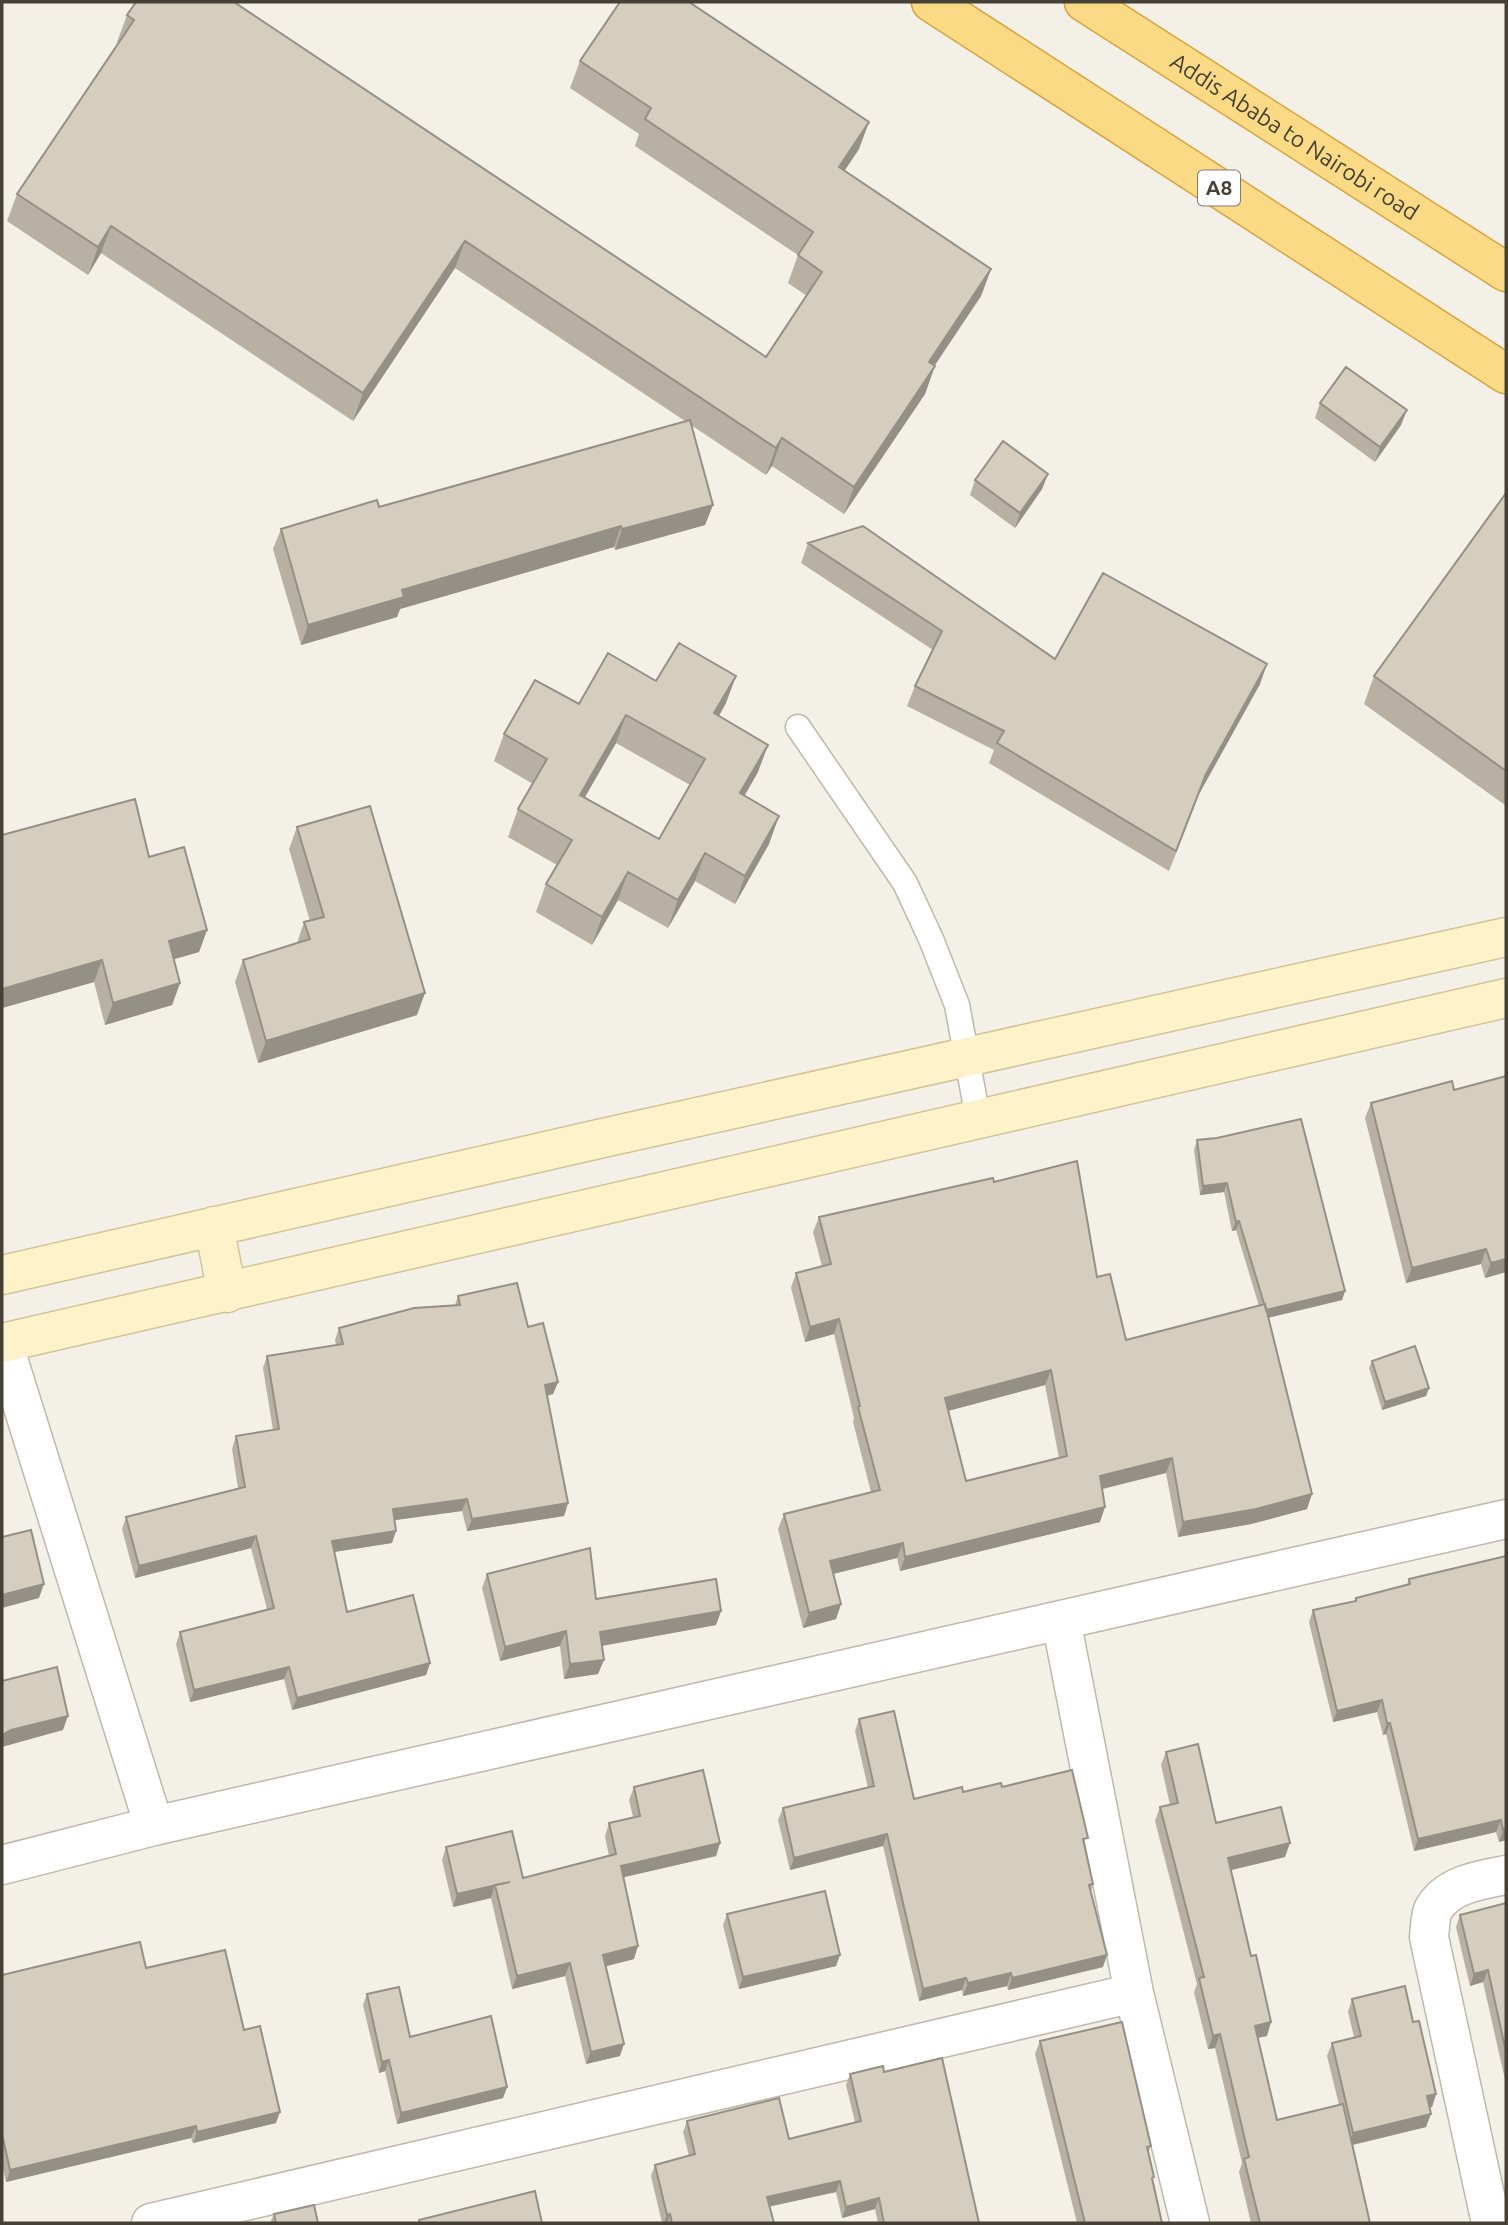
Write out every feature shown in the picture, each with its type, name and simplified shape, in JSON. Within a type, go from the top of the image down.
[{"type":"highway","name":"A8","points":[[931,2],[1506,374]]},
{"type":"highway","name":"Addis Ababa to Nairobi road","points":[[1084,2],[1506,272]]},
{"type":"main road","points":[[2,1275],[1506,937]]},
{"type":"main road","points":[[2,1343],[1506,998]]},
{"type":"main road","points":[[214,1226],[227,1293]]},
{"type":"street","points":[[2,1343],[155,1826]]},
{"type":"street","points":[[2,1865],[155,1826],[1506,1519]]},
{"type":"street","points":[[1061,1620],[1134,1993],[1190,2223]]},
{"type":"street","points":[[1492,2223],[1429,1937],[1433,1910],[1449,1893],[1469,1883],[1506,1875]]},
{"type":"street","points":[[151,2223],[1134,1993]]},
{"type":"lane","points":[[797,727],[905,883],[931,939],[957,1005],[978,1118]]},
{"type":"building","points":[[136,2],[234,2],[766,357],[822,272],[798,255],[813,232],[645,119],[651,108],[580,61],[620,2],[689,2],[869,122],[839,167],[991,269],[929,362],[935,366],[854,487],[782,438],[776,448],[465,241],[363,393],[111,226],[98,247],[17,194],[134,20],[127,15]]},
{"type":"building","points":[[1346,367],[1407,410],[1380,447],[1320,403]]},
{"type":"building","points":[[690,420],[713,505],[622,529],[621,526],[402,590],[404,597],[308,625],[281,529],[377,500],[379,507]]},
{"type":"building","points":[[1003,441],[1048,474],[1020,513],[975,480]]},
{"type":"building","points":[[1506,493],[1506,771],[1374,676]]},
{"type":"building","points":[[863,526],[1055,659],[1103,573],[1267,664],[1206,774],[1176,851],[997,743],[1004,731],[915,686],[942,631],[808,543]]},
{"type":"building","points":[[679,643],[736,676],[714,713],[768,745],[740,793],[779,816],[745,876],[705,853],[678,900],[628,872],[602,917],[546,884],[572,840],[518,809],[547,759],[504,734],[535,680],[579,704],[608,653],[656,681]],"holes":[[[626,715],[705,759],[659,839],[580,795]]]},
{"type":"building","points":[[135,799],[149,857],[184,847],[207,930],[169,941],[180,983],[113,1003],[102,960],[2,989],[2,835]]},
{"type":"building","points":[[370,806],[425,993],[266,1041],[243,960],[310,939],[304,922],[324,917],[297,827]]},
{"type":"building","points":[[1506,1076],[1506,1259],[1491,1263],[1486,1249],[1412,1268],[1371,1103],[1452,1081],[1454,1090]]},
{"type":"building","points":[[1301,1119],[1345,1291],[1266,1310],[1239,1221],[1236,1222],[1227,1183],[1203,1186],[1197,1140]]},
{"type":"building","points":[[1077,1161],[1097,1277],[1110,1274],[1126,1340],[1265,1304],[1312,1494],[1256,1509],[1183,1522],[1172,1458],[1100,1476],[1105,1507],[905,1557],[903,1543],[830,1561],[841,1604],[809,1613],[784,1514],[880,1490],[839,1319],[810,1327],[796,1273],[831,1264],[819,1217],[993,1178],[994,1182]],"holes":[[[1051,1370],[1067,1456],[966,1481],[945,1398]]]},
{"type":"building","points":[[517,1283],[528,1327],[543,1323],[558,1382],[545,1385],[568,1503],[472,1519],[467,1499],[393,1509],[396,1531],[332,1541],[347,1612],[413,1595],[430,1663],[297,1698],[289,1667],[194,1690],[180,1632],[274,1608],[256,1536],[139,1566],[126,1517],[245,1487],[236,1436],[279,1429],[267,1356],[343,1344],[339,1328],[414,1308],[460,1305],[458,1296]]},
{"type":"building","points":[[1415,1346],[1429,1388],[1385,1402],[1372,1361]]},
{"type":"building","points":[[31,1530],[44,1584],[2,1595],[2,1537]]},
{"type":"building","points":[[590,1548],[596,1599],[716,1579],[721,1611],[600,1632],[604,1660],[570,1664],[566,1631],[505,1647],[487,1574]]},
{"type":"building","points":[[1506,1556],[1506,1829],[1503,1830],[1501,1820],[1418,1839],[1382,1700],[1337,1711],[1313,1610],[1356,1601],[1356,1598],[1410,1584],[1409,1579]]},
{"type":"building","points":[[57,1667],[68,1716],[11,1730],[2,1735],[2,1681]]},
{"type":"building","points":[[894,1711],[914,1799],[962,1787],[963,1792],[1001,1783],[1002,1787],[1072,1770],[1088,1838],[1083,1839],[1093,1884],[1089,1885],[1107,1955],[1012,1978],[1011,1973],[968,1983],[966,1978],[923,1989],[887,1834],[794,1858],[783,1808],[874,1786],[859,1719]]},
{"type":"building","points":[[1198,1744],[1216,1823],[1281,1807],[1290,1843],[1228,1858],[1251,1956],[1256,1955],[1271,2022],[1255,2026],[1277,2120],[1343,2104],[1370,2223],[1260,2223],[1244,2159],[1249,2157],[1220,2034],[1213,2036],[1199,1978],[1204,1977],[1160,1807],[1178,1803],[1166,1752]]},
{"type":"building","points":[[703,1770],[720,1843],[621,1866],[638,1946],[603,1955],[624,2044],[591,2052],[570,1963],[517,1976],[495,1885],[457,1894],[446,1847],[512,1831],[523,1878],[616,1854],[609,1823],[640,1816],[634,1787]]},
{"type":"building","points":[[825,1891],[840,1955],[743,1977],[727,1914]]},
{"type":"building","points":[[1506,1903],[1506,2052],[1488,1970],[1474,1974],[1460,1915]]},
{"type":"building","points":[[140,1942],[146,1968],[225,1950],[244,2030],[260,2026],[280,2112],[197,2132],[196,2126],[10,2170],[2,2134],[2,1975]]},
{"type":"building","points":[[1405,1986],[1413,2022],[1419,2021],[1436,2094],[1427,2096],[1431,2114],[1353,2133],[1332,2043],[1361,2036],[1352,1999]]},
{"type":"building","points":[[399,1987],[410,2037],[491,2016],[507,2087],[401,2113],[389,2060],[382,2062],[367,1994]]},
{"type":"building","points":[[1122,2022],[1151,2146],[1147,2147],[1162,2223],[1085,2223],[1040,2041]]},
{"type":"building","points":[[942,2058],[979,2223],[884,2223],[879,2198],[846,2207],[840,2181],[767,2197],[774,2223],[672,2223],[670,2214],[667,2215],[655,2165],[695,2154],[687,2121],[779,2098],[789,2139],[861,2121],[850,2074],[883,2066],[884,2072]]},
{"type":"building","points":[[535,2191],[542,2223],[419,2223],[419,2220]]},
{"type":"building","points":[[314,2205],[318,2223],[276,2223],[274,2214]]}]
